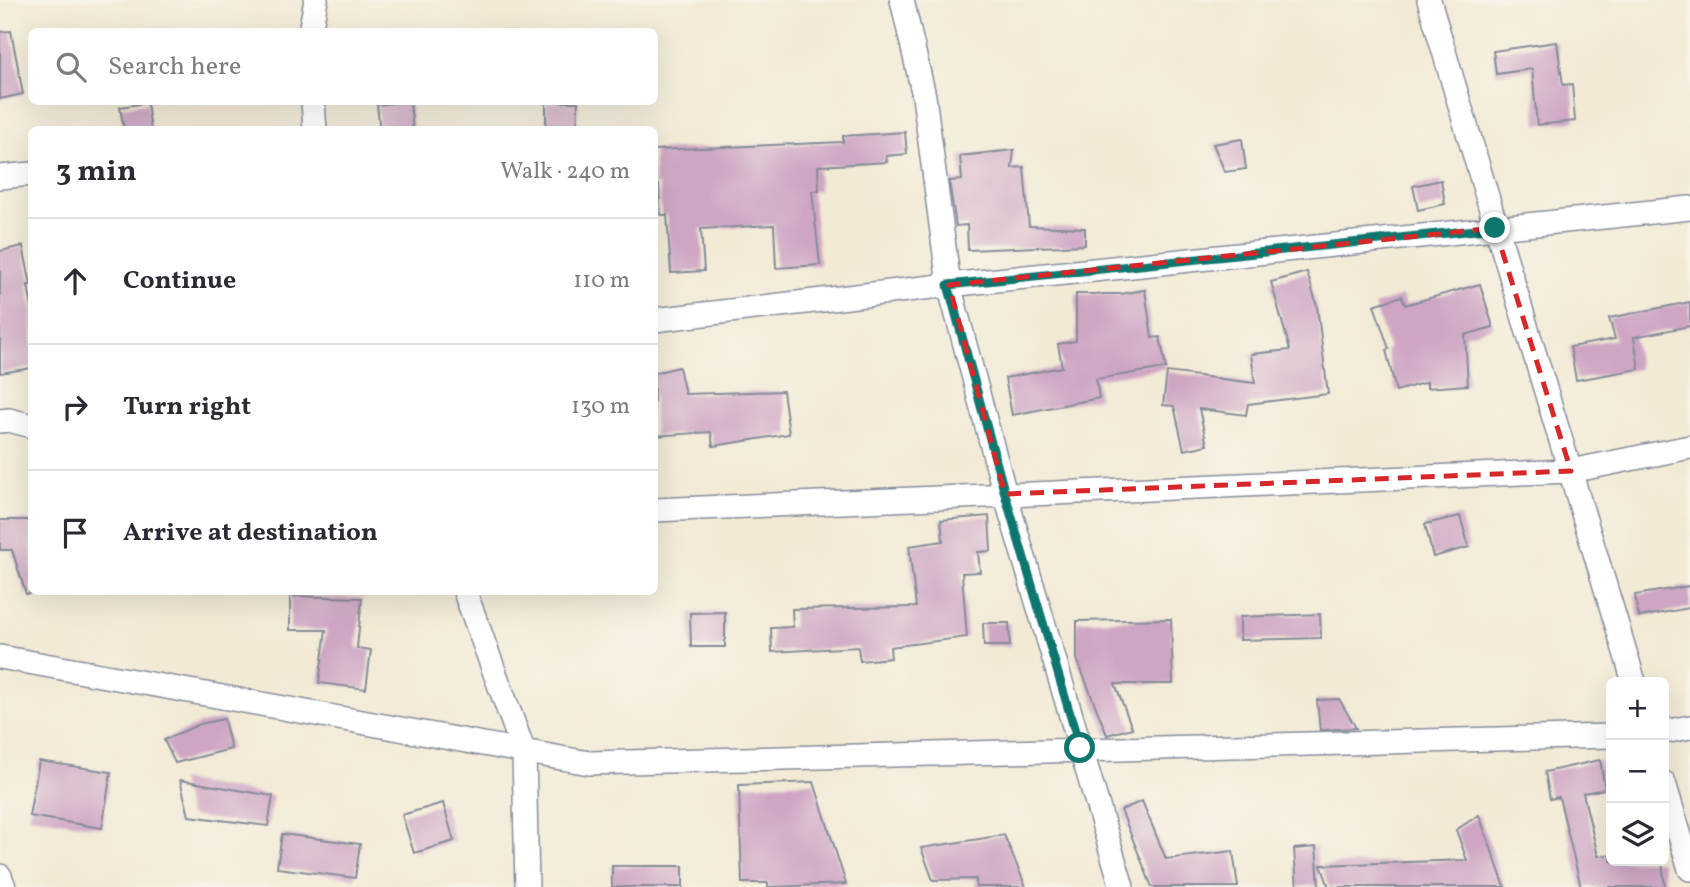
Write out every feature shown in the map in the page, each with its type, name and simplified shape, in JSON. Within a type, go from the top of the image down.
[{"type":"street","points":[[311,28],[316,0]]},
{"type":"street","points":[[902,0],[924,96],[948,285],[1005,494],[1122,887]]},
{"type":"street","points":[[1429,0],[1495,228],[1633,677]]},
{"type":"street","points":[[313,105],[315,126]]},
{"type":"street","points":[[0,177],[28,174]]},
{"type":"street","points":[[658,320],[948,285],[1690,208]]},
{"type":"street","points":[[658,510],[1571,471],[1690,447]]},
{"type":"street","points":[[466,595],[524,752],[527,887]]},
{"type":"street","points":[[0,657],[589,763],[1606,736]]},
{"type":"street","points":[[1669,731],[1690,727]]},
{"type":"street","points":[[1669,800],[1690,869]]},
{"type":"street","points":[[0,876],[4,887]]},
{"type":"highlighted area","points":[[1495,228],[1571,471],[1005,494],[949,285]]},
{"type":"building","points":[[11,31],[23,94],[0,99],[0,32]]},
{"type":"building","points":[[1557,42],[1563,85],[1572,84],[1575,121],[1537,125],[1532,69],[1496,74],[1493,51]]},
{"type":"building","points":[[147,105],[150,126],[123,126],[120,107]]},
{"type":"building","points":[[377,105],[410,105],[413,126],[380,126]]},
{"type":"building","points":[[546,105],[578,105],[577,126],[546,126]]},
{"type":"building","points":[[905,132],[907,154],[886,156],[887,162],[818,166],[819,191],[812,191],[820,265],[776,268],[774,225],[701,229],[704,271],[671,273],[667,215],[661,215],[658,150],[843,142],[843,136]]},
{"type":"building","points":[[1242,139],[1246,169],[1225,172],[1213,144]]},
{"type":"building","points":[[1014,150],[1012,168],[1024,167],[1029,226],[1085,228],[1085,245],[968,250],[967,225],[956,226],[949,181],[962,180],[960,156]]},
{"type":"building","points":[[1441,180],[1445,204],[1418,210],[1413,186]]},
{"type":"building","points":[[23,246],[28,270],[28,369],[0,373],[0,251]]},
{"type":"building","points":[[1307,272],[1317,306],[1328,394],[1248,404],[1246,415],[1199,409],[1207,445],[1184,450],[1174,406],[1163,405],[1167,372],[1255,383],[1251,354],[1290,350],[1271,282]]},
{"type":"building","points":[[1480,284],[1493,327],[1465,335],[1468,385],[1427,388],[1427,382],[1396,391],[1386,350],[1389,349],[1374,305],[1402,296],[1405,305]]},
{"type":"building","points":[[1145,290],[1152,338],[1160,337],[1166,368],[1096,379],[1099,398],[1012,415],[1005,378],[1062,367],[1058,344],[1076,341],[1076,294],[1120,294]]},
{"type":"building","points":[[1690,302],[1690,326],[1634,337],[1639,369],[1576,380],[1570,347],[1615,339],[1609,318]]},
{"type":"building","points":[[679,367],[685,394],[783,391],[789,434],[713,446],[711,432],[658,436],[658,372]]},
{"type":"building","points":[[989,516],[991,551],[978,552],[980,572],[962,573],[967,637],[890,647],[891,658],[860,661],[858,647],[772,652],[771,628],[793,627],[792,609],[916,607],[909,546],[943,541],[941,520]]},
{"type":"building","points":[[1460,516],[1469,547],[1433,557],[1425,524]]},
{"type":"building","points":[[0,520],[28,520],[28,594],[12,550],[0,550]]},
{"type":"building","points":[[1690,586],[1690,608],[1639,617],[1635,595]]},
{"type":"building","points":[[290,596],[362,598],[357,648],[371,650],[366,689],[319,683],[326,630],[290,630]]},
{"type":"building","points":[[725,612],[725,647],[691,647],[690,613]]},
{"type":"building","points":[[1320,614],[1321,638],[1240,640],[1240,617]]},
{"type":"building","points":[[1171,619],[1173,684],[1115,684],[1132,728],[1107,735],[1077,659],[1077,621]]},
{"type":"building","points":[[983,623],[1009,623],[1010,646],[984,646]]},
{"type":"building","points":[[1339,699],[1356,728],[1320,730],[1317,700]]},
{"type":"building","points":[[224,719],[231,749],[175,763],[164,740],[200,724]]},
{"type":"building","points":[[1600,760],[1605,789],[1583,793],[1598,856],[1606,855],[1606,866],[1663,866],[1665,887],[1581,887],[1559,797],[1550,799],[1545,772]]},
{"type":"building","points":[[39,761],[111,772],[102,828],[29,816]]},
{"type":"building","points":[[180,780],[273,796],[268,826],[189,816]]},
{"type":"building","points":[[814,782],[846,884],[768,887],[768,883],[742,883],[739,785]]},
{"type":"building","points":[[1142,801],[1166,859],[1233,851],[1238,887],[1152,887],[1121,810]]},
{"type":"building","points":[[443,803],[454,841],[414,853],[402,815]]},
{"type":"building","points":[[1479,815],[1505,887],[1329,887],[1321,865],[1467,860],[1456,830]]},
{"type":"building","points":[[282,834],[360,844],[355,878],[277,868]]},
{"type":"building","points":[[1004,835],[1026,887],[976,887],[976,879],[933,880],[921,848]]},
{"type":"building","points":[[1316,847],[1319,885],[1297,887],[1294,849]]},
{"type":"building","points":[[612,866],[683,866],[683,887],[612,887]]},
{"type":"route","points":[[1080,748],[1005,494],[948,285],[1495,228]]}]
